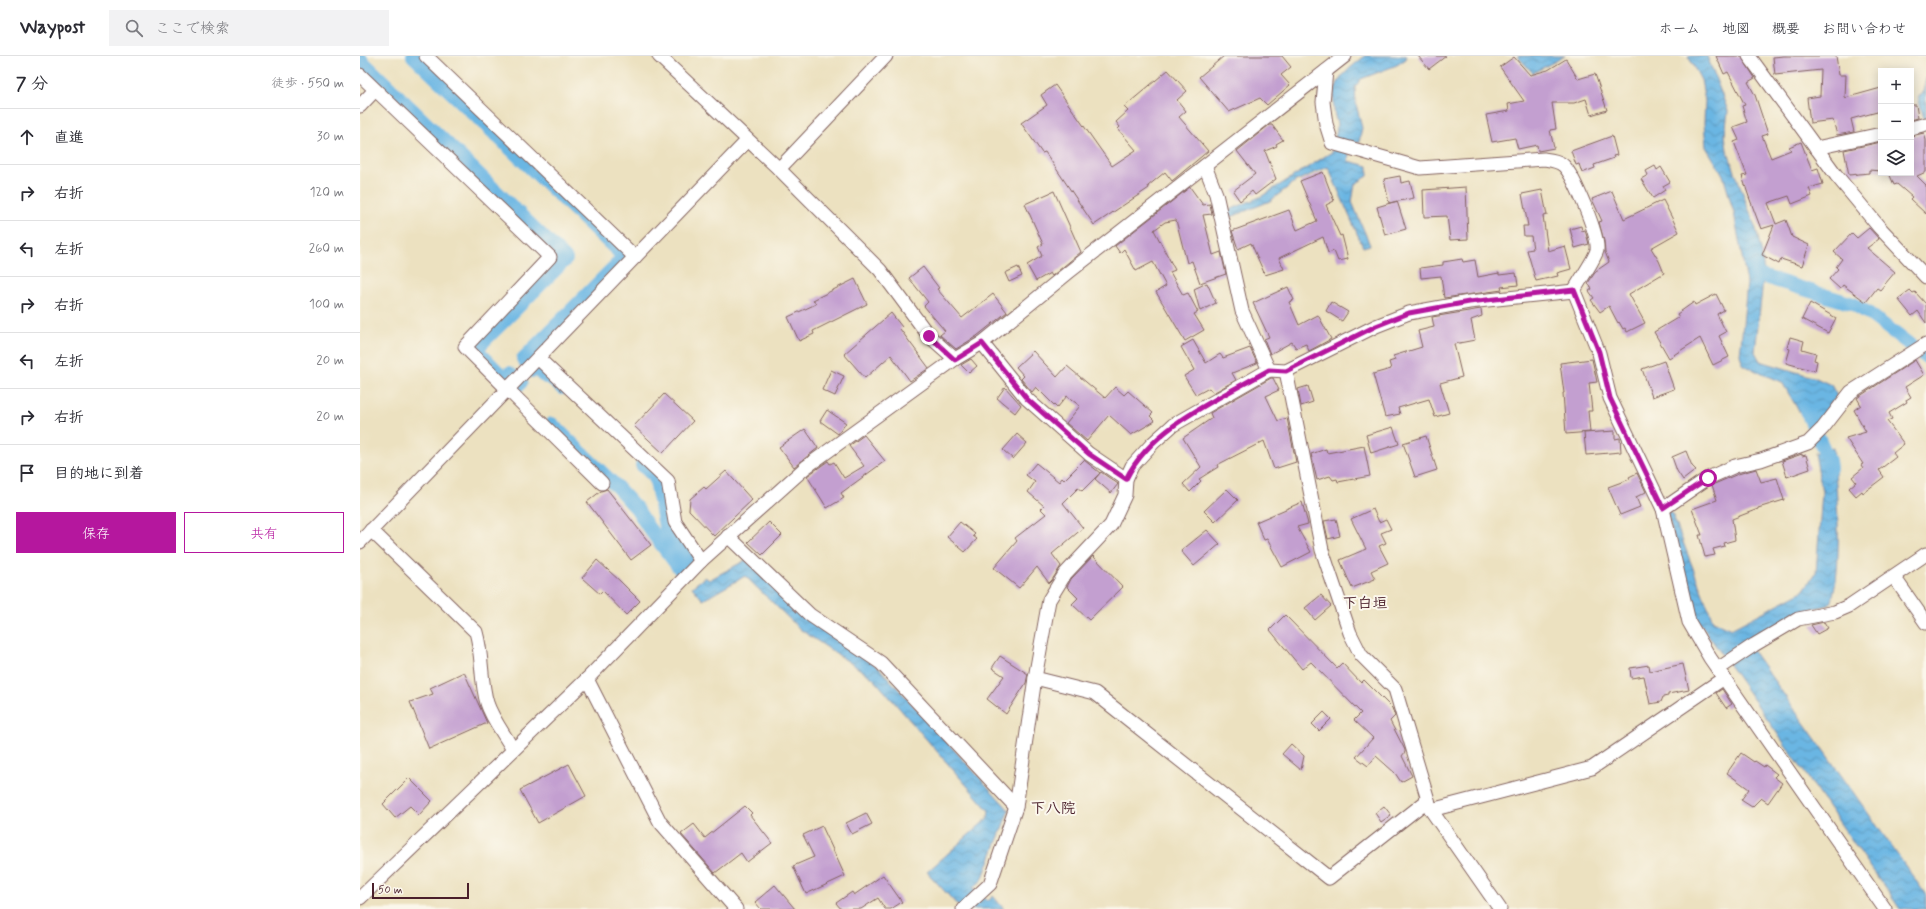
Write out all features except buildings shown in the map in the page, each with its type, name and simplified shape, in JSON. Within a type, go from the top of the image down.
[{"type":"street","points":[[426,56],[635,257]]},
{"type":"street","points":[[659,56],[778,169],[880,270],[929,336],[955,360]]},
{"type":"street","points":[[778,169],[886,56]]},
{"type":"street","points":[[360,898],[587,679],[701,561],[806,467],[955,360],[982,343],[1069,272],[1345,56]]},
{"type":"street","points":[[1749,56],[1751,61],[1836,175],[1879,227],[1926,276]]},
{"type":"street","points":[[1326,71],[1323,102],[1326,124],[1332,143],[1420,168],[1544,160],[1554,161],[1564,166],[1574,182],[1595,230],[1596,250],[1574,290]]},
{"type":"street","points":[[360,75],[550,257],[465,347],[507,385],[602,483]]},
{"type":"street","points":[[360,106],[375,90]]},
{"type":"street","points":[[1914,127],[1926,124]]},
{"type":"street","points":[[1816,148],[1878,135]]},
{"type":"street","points":[[360,542],[507,385],[535,361],[747,141]]},
{"type":"street","points":[[1205,166],[1216,194],[1242,311],[1269,370]]},
{"type":"street","points":[[963,909],[990,884],[1016,807],[1034,678],[1050,600],[1065,574],[1111,525],[1125,495],[1126,479],[1132,466],[1173,425],[1269,370],[1286,371],[1376,326],[1409,313],[1469,302],[1574,290]]},
{"type":"street","points":[[1574,290],[1599,352],[1610,398],[1663,508],[1689,622],[1721,673],[1885,909]]},
{"type":"street","points":[[982,343],[1032,404],[1089,454],[1126,479]]},
{"type":"street","points":[[1663,508],[1708,478],[1735,466],[1761,460],[1808,442],[1823,428],[1851,392],[1926,344]]},
{"type":"street","points":[[535,361],[668,481],[675,522],[701,561]]},
{"type":"street","points":[[1286,371],[1322,550],[1350,633],[1361,655],[1395,689],[1430,805],[1500,909]]},
{"type":"street","points":[[372,530],[476,632],[480,646],[481,675],[487,704],[513,750]]},
{"type":"street","points":[[728,536],[810,615],[881,663],[1016,807]]},
{"type":"street","points":[[1034,678],[1095,693],[1329,878],[1430,805],[1592,768],[1721,673],[1754,645],[1798,619],[1835,612],[1849,606],[1926,554]]},
{"type":"street","points":[[1894,576],[1926,623]]},
{"type":"street","points":[[587,679],[660,822],[736,909]]},
{"type":"water","points":[[1365,56],[1407,56],[1406,59],[1397,65],[1361,79],[1355,87],[1356,104],[1362,128],[1359,143],[1351,142],[1348,161],[1368,166],[1368,176],[1355,184],[1352,202],[1370,245],[1363,247],[1328,167],[1296,181],[1270,201],[1226,219],[1225,212],[1262,196],[1332,152],[1337,124],[1334,111],[1334,99],[1337,84],[1351,67]]},
{"type":"water","points":[[1517,56],[1565,56],[1533,73]]},
{"type":"water","points":[[1688,56],[1707,56],[1728,111],[1725,135],[1727,150],[1756,229],[1761,250],[1764,272],[1755,352],[1760,361],[1816,378],[1831,385],[1837,396],[1810,430],[1782,382],[1747,367],[1743,364],[1740,355],[1747,283],[1734,213],[1723,175],[1706,147],[1704,123],[1705,101],[1701,80]]},
{"type":"water","points":[[1926,78],[1926,126],[1918,98],[1923,91]]},
{"type":"water","points":[[1833,447],[1837,505],[1838,552],[1834,592],[1829,605],[1811,609],[1746,641],[1926,895],[1926,909],[1900,909],[1695,616],[1667,512],[1672,513],[1713,621],[1731,629],[1803,591],[1816,573],[1822,492],[1815,453]]},
{"type":"water","points":[[746,560],[880,669],[1009,810],[982,880],[973,888],[988,901],[993,896],[1004,909],[961,909],[927,872],[988,818],[989,811],[873,678],[801,630],[745,576],[703,600],[692,587],[705,577],[709,580]]},
{"type":"waterway","points":[[413,56],[624,257],[523,359],[532,371],[536,368],[546,377],[549,376],[562,388]]},
{"type":"waterway","points":[[360,59],[566,259],[478,347],[479,352],[505,379],[509,373],[521,382],[516,387]]},
{"type":"waterway","points":[[1755,274],[1853,304],[1868,313],[1926,357]]},
{"type":"waterway","points":[[1806,410],[1829,461],[1830,468]]},
{"type":"waterway","points":[[552,424],[616,486],[637,509],[648,527],[683,573],[693,564],[665,526],[655,477],[642,465]]},
{"type":"district","name":"下白垣","points":[[1365,604]]},
{"type":"district","name":"下八院","points":[[1053,809]]},
{"type":"route","points":[[929,336],[955,360],[982,343],[1027,399],[1045,416],[1089,454],[1126,479],[1132,466],[1153,443],[1173,425],[1269,370],[1286,371],[1376,326],[1409,313],[1469,302],[1574,290],[1599,352],[1610,398],[1663,508],[1708,478]]}]
